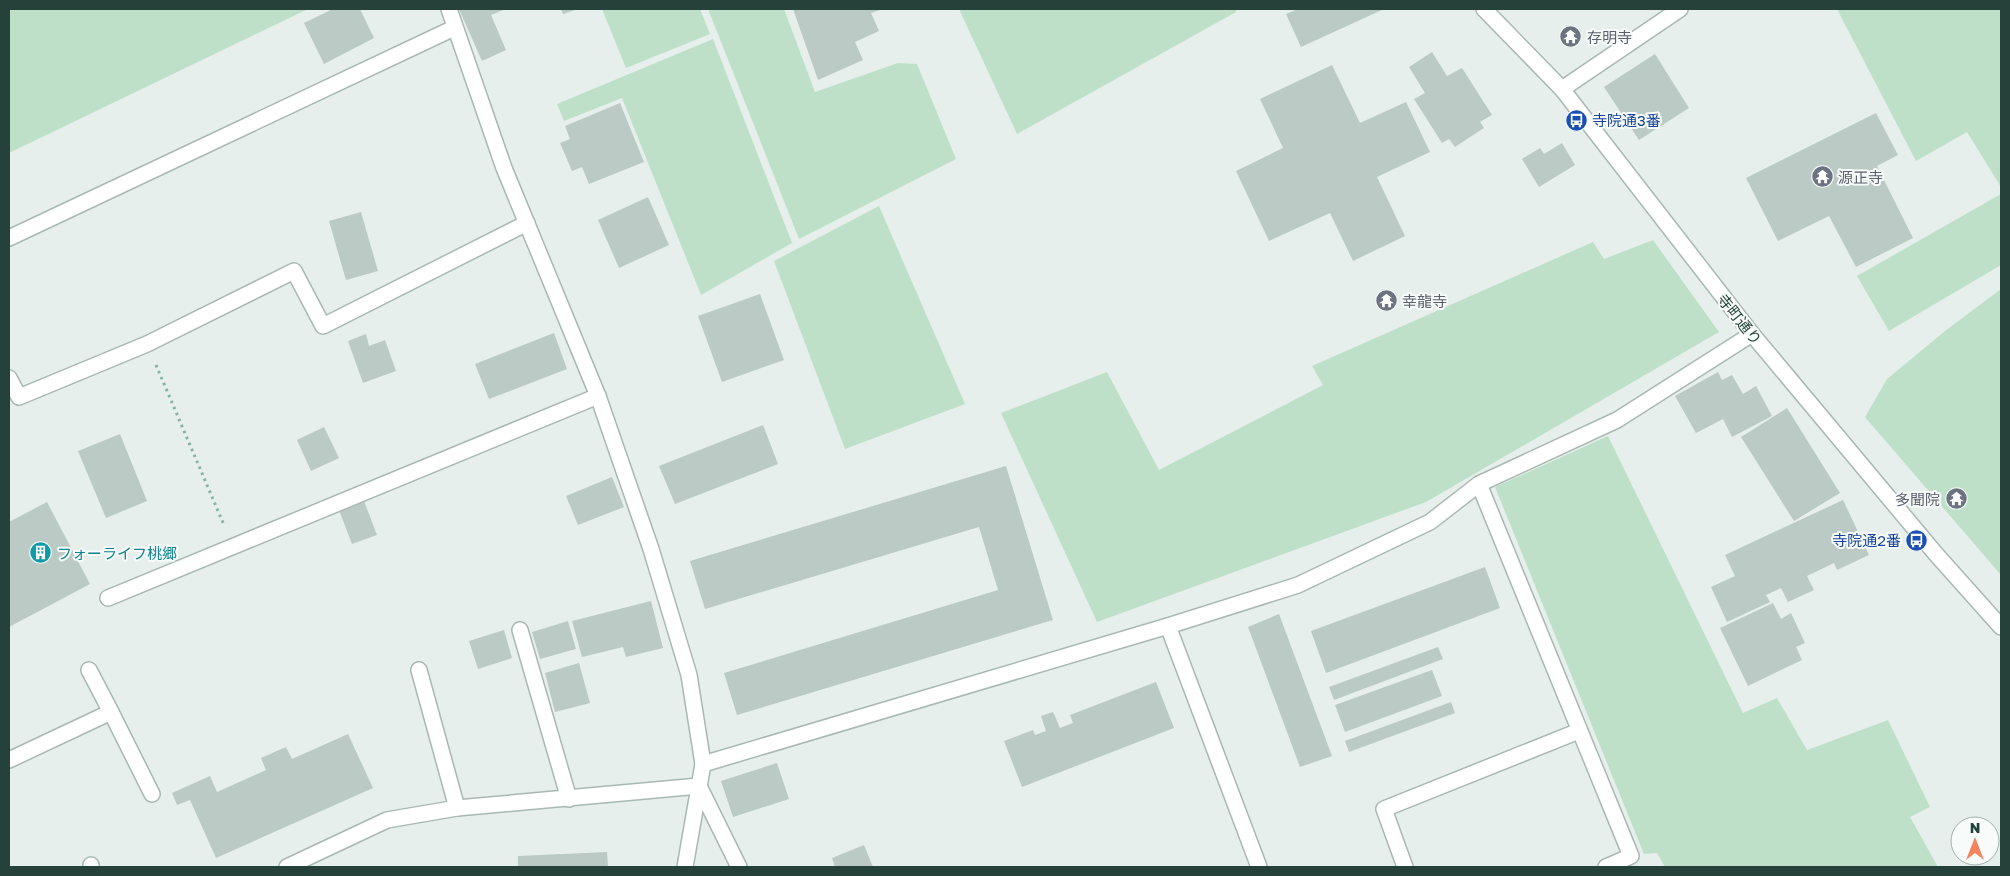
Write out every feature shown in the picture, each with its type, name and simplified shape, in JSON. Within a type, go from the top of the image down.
[{"type":"street","points":[[449,9],[504,168],[598,396],[652,549],[689,675],[704,764],[685,867]]},
{"type":"street","name":"寺町通り","points":[[1484,9],[1562,89],[1752,334],[1935,553],[2001,627]]},
{"type":"street","points":[[1562,89],[1680,9]]},
{"type":"street","points":[[9,238],[454,28]]},
{"type":"street","points":[[9,378],[18,397],[147,344],[294,271],[323,326],[528,223]]},
{"type":"street","points":[[704,764],[1168,626],[1298,585],[1430,522],[1480,484],[1617,420],[1752,334]]},
{"type":"street","points":[[108,598],[598,396]]},
{"type":"street","points":[[1480,484],[1631,856],[1606,867]]},
{"type":"street","points":[[1168,626],[1259,867]]},
{"type":"street","points":[[520,630],[569,799]]},
{"type":"street","points":[[89,670],[152,794]]},
{"type":"street","points":[[419,670],[457,808]]},
{"type":"street","points":[[9,760],[110,712]]},
{"type":"street","points":[[1405,867],[1384,809],[1579,731]]},
{"type":"street","points":[[287,867],[387,820],[457,808],[699,786]]},
{"type":"street","points":[[699,786],[739,867]]},
{"type":"path","points":[[147,344],[233,547]]},
{"type":"green space","points":[[9,9],[308,9],[9,153]]},
{"type":"green space","points":[[602,9],[700,9],[710,34],[626,68]]},
{"type":"green space","points":[[708,9],[784,9],[815,92],[898,63],[917,64],[956,159],[799,239]]},
{"type":"green space","points":[[959,9],[1236,9],[1236,12],[1017,134]]},
{"type":"green space","points":[[1837,9],[2001,9],[2001,187],[1967,132],[1916,161]]},
{"type":"green space","points":[[713,39],[792,243],[701,295],[622,98],[564,121],[557,104]]},
{"type":"green space","points":[[2001,194],[2001,265],[1889,331],[1857,276]]},
{"type":"green space","points":[[879,206],[965,404],[845,449],[774,261]]},
{"type":"green space","points":[[1653,240],[1719,332],[1426,502],[1097,622],[1001,413],[1107,372],[1159,470],[1323,385],[1312,366],[1593,242],[1604,259]]},
{"type":"green space","name":"多聞院","points":[[2001,289],[2001,575],[1865,417],[1887,379],[1945,331]]},
{"type":"green space","points":[[1608,436],[1743,713],[1777,698],[1807,750],[1888,720],[1930,807],[1910,817],[1938,867],[1665,867],[1657,853],[1644,854],[1495,487]]},
{"type":"building","points":[[333,9],[360,9],[374,38],[324,64],[304,23]]},
{"type":"building","points":[[459,9],[506,9],[491,15],[506,50],[482,61]]},
{"type":"building","points":[[561,9],[578,9],[563,14]]},
{"type":"building","points":[[793,9],[883,9],[871,13],[879,31],[855,42],[863,60],[818,80]]},
{"type":"building","points":[[1298,9],[1384,9],[1301,47],[1286,14]]},
{"type":"building","points":[[1432,52],[1447,76],[1462,68],[1492,115],[1480,122],[1484,128],[1455,147],[1449,139],[1442,143],[1414,99],[1425,93],[1409,67]]},
{"type":"building","points":[[1655,54],[1689,108],[1639,140],[1604,87]]},
{"type":"building","points":[[1332,65],[1360,123],[1406,102],[1430,152],[1377,177],[1405,236],[1353,261],[1330,213],[1269,241],[1236,171],[1283,148],[1260,99]]},
{"type":"building","points":[[620,103],[644,162],[589,184],[582,167],[572,171],[560,143],[570,139],[565,126]]},
{"type":"building","points":[[1876,113],[1898,155],[1877,166],[1913,238],[1856,267],[1829,216],[1778,241],[1746,178]]},
{"type":"building","points":[[1562,143],[1575,165],[1539,187],[1522,159],[1540,148],[1544,154]]},
{"type":"building","points":[[648,197],[669,245],[619,268],[598,220]]},
{"type":"building","points":[[361,212],[378,271],[346,280],[329,221]]},
{"type":"building","points":[[760,294],[784,360],[722,382],[698,316]]},
{"type":"building","points":[[554,333],[567,369],[489,399],[475,364]]},
{"type":"building","points":[[366,334],[369,346],[385,340],[396,371],[363,383],[348,341]]},
{"type":"building","points":[[1718,372],[1722,380],[1732,375],[1743,394],[1756,386],[1772,416],[1732,437],[1723,419],[1696,433],[1675,396]]},
{"type":"building","points":[[1787,408],[1840,493],[1794,521],[1741,437]]},
{"type":"building","points":[[763,425],[778,464],[675,504],[659,466]]},
{"type":"building","points":[[324,427],[339,458],[311,471],[297,440]]},
{"type":"building","points":[[120,434],[147,501],[106,518],[78,451]]},
{"type":"building","points":[[1006,466],[1053,620],[737,715],[724,673],[998,590],[979,527],[705,609],[690,561]]},
{"type":"building","points":[[612,477],[624,507],[578,525],[566,496]]},
{"type":"building","points":[[1843,500],[1869,555],[1837,570],[1834,563],[1807,576],[1814,590],[1788,602],[1781,588],[1766,595],[1770,602],[1727,622],[1711,587],[1735,576],[1725,555]]},
{"type":"building","points":[[364,501],[377,535],[352,544],[339,510]]},
{"type":"building","name":"フォーライフ桃郷","points":[[47,502],[90,584],[9,627],[9,522]]},
{"type":"building","points":[[1485,567],[1500,608],[1326,673],[1311,631]]},
{"type":"building","points":[[651,601],[663,648],[626,657],[623,647],[582,657],[572,621]]},
{"type":"building","points":[[1773,603],[1781,619],[1791,613],[1805,643],[1796,647],[1802,660],[1748,686],[1720,628]]},
{"type":"building","points":[[1279,614],[1332,756],[1300,767],[1248,627]]},
{"type":"building","points":[[568,621],[576,649],[540,659],[532,632]]},
{"type":"building","points":[[504,630],[512,658],[478,669],[469,641]]},
{"type":"building","points":[[1438,647],[1443,659],[1334,700],[1329,687]]},
{"type":"building","points":[[579,663],[590,703],[555,712],[545,673]]},
{"type":"building","points":[[1432,670],[1442,696],[1345,732],[1335,705]]},
{"type":"building","points":[[1156,682],[1174,728],[1022,787],[1004,741],[1033,730],[1035,735],[1046,731],[1041,716],[1053,712],[1060,728],[1073,723],[1070,715]]},
{"type":"building","points":[[1451,702],[1455,713],[1349,752],[1345,741]]},
{"type":"building","points":[[348,734],[373,788],[216,858],[190,800],[177,805],[172,793],[210,776],[217,792],[266,770],[261,758],[286,747],[292,759]]},
{"type":"building","points":[[777,763],[789,799],[733,817],[721,781]]},
{"type":"building","points":[[864,845],[873,867],[835,867],[832,858]]},
{"type":"building","points":[[607,852],[608,867],[518,867],[518,856]]},
{"type":"place","name":"存明寺","points":[[1571,37]]},
{"type":"place","name":"寺院通3番","points":[[1576,120]]},
{"type":"place","name":"源正寺","points":[[1822,177]]},
{"type":"place","name":"幸龍寺","points":[[1386,301]]},
{"type":"place","name":"多聞院","points":[[1956,499]]},
{"type":"place","name":"寺院通2番","points":[[1917,540]]},
{"type":"place","name":"フォーライフ桃郷","points":[[41,553]]}]
